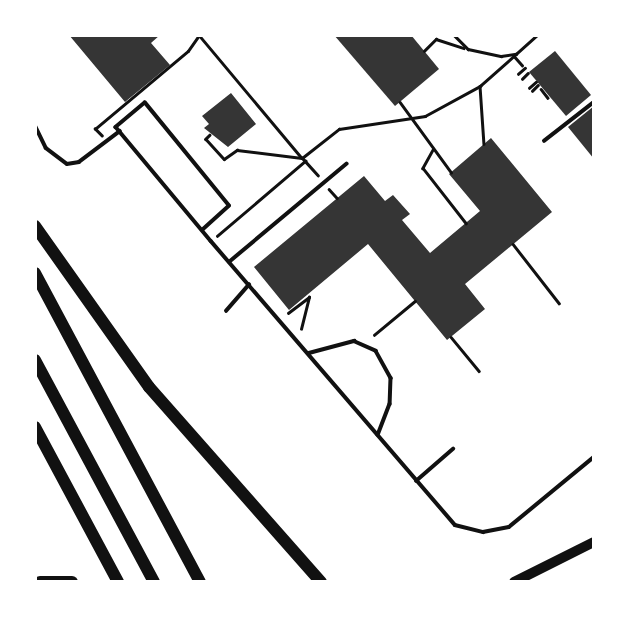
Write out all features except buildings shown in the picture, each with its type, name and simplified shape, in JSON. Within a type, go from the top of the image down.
[{"type":"highway","points":[[35,226],[83,300],[149,387],[321,582]]},
{"type":"highway","points":[[35,273],[200,582]]},
{"type":"highway","points":[[35,360],[154,582]]},
{"type":"highway","points":[[35,427],[118,582]]},
{"type":"highway","points":[[40,582],[72,582]]},
{"type":"main road","points":[[514,582],[594,542]]},
{"type":"lane","points":[[544,141],[594,102]]},
{"type":"lane","points":[[202,230],[229,206],[145,103],[116,127],[211,241],[455,524],[483,532],[509,527],[594,457]]},
{"type":"lane","points":[[35,125],[47,148],[67,164],[79,162],[120,131]]},
{"type":"lane","points":[[229,262],[346,164]]},
{"type":"lane","points":[[226,311],[249,285]]},
{"type":"lane","points":[[308,354],[354,341],[376,351],[391,378],[390,404],[377,435]]},
{"type":"lane","points":[[416,481],[453,449]]},
{"type":"path","points":[[107,141],[95,129],[188,51],[199,35],[311,168]]},
{"type":"path","points":[[424,51],[439,35]]},
{"type":"path","points":[[454,35],[468,49]]},
{"type":"path","points":[[211,241],[338,129],[414,119],[480,86],[537,35]]},
{"type":"path","points":[[436,39],[501,57],[516,55]]},
{"type":"path","points":[[516,55],[523,67],[518,74]]},
{"type":"path","points":[[522,79],[528,73]]},
{"type":"path","points":[[480,86],[484,144]]},
{"type":"path","points":[[531,90],[538,86],[548,98]]},
{"type":"path","points":[[400,102],[451,172]]},
{"type":"path","points":[[210,135],[206,139],[224,159],[237,150],[304,160]]},
{"type":"path","points":[[433,150],[423,168],[466,223]]},
{"type":"path","points":[[513,244],[559,303]]},
{"type":"path","points":[[288,313],[309,297],[301,329]]},
{"type":"path","points":[[374,335],[415,301]]},
{"type":"path","points":[[451,337],[479,371]]}]
